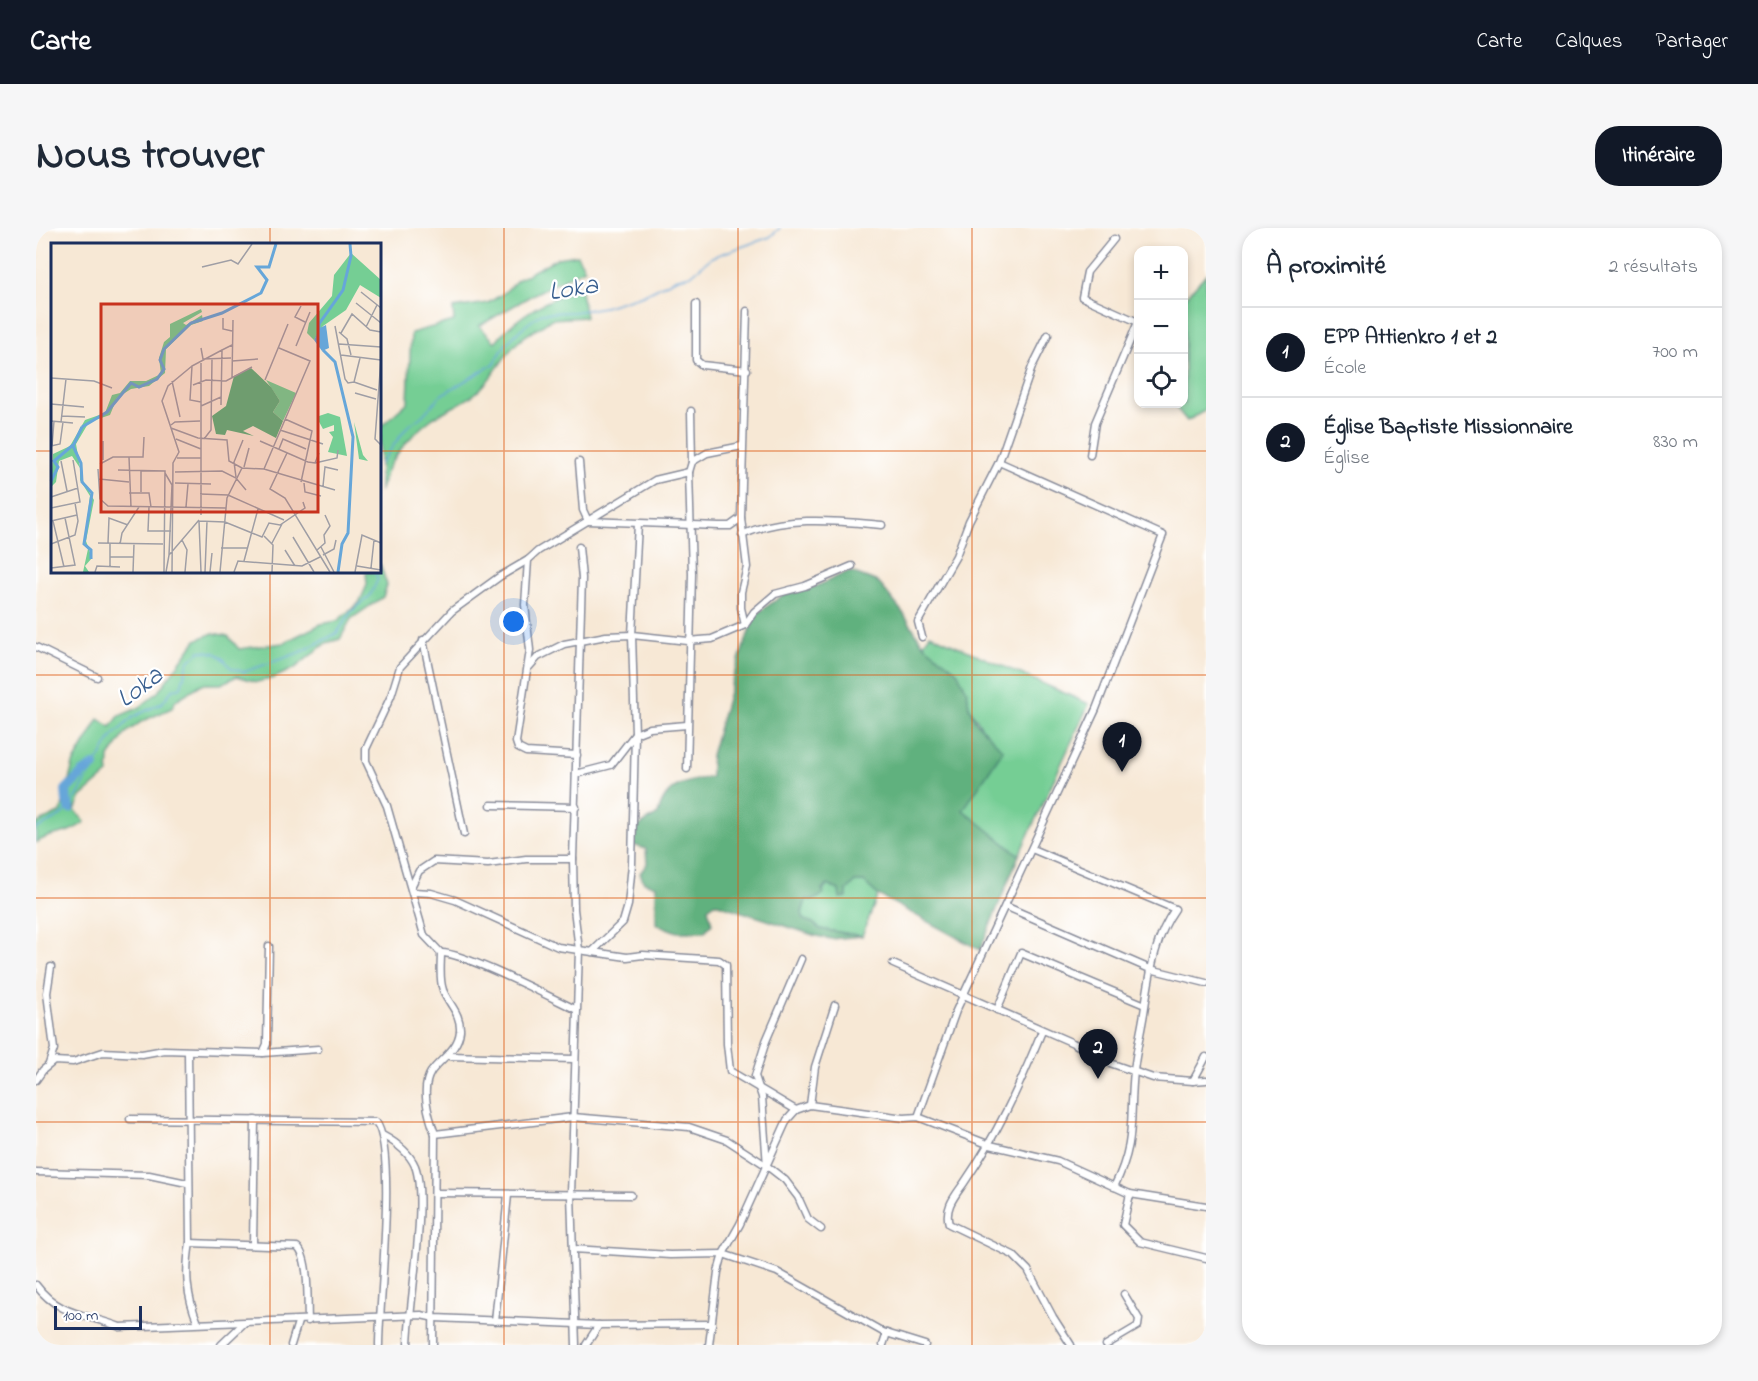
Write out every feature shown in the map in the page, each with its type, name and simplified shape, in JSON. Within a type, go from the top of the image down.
[{"type":"street","points":[[1114,239],[1087,272],[1082,297],[1134,320]]},
{"type":"street","points":[[696,304],[696,360],[702,365],[747,370]]},
{"type":"street","points":[[745,626],[741,592],[747,567],[741,518],[747,312]]},
{"type":"street","points":[[1090,455],[1095,423],[1134,331]]},
{"type":"street","points":[[922,637],[918,622],[951,564],[969,521],[999,462],[1028,377],[1048,335]]},
{"type":"street","points":[[687,769],[691,411]]},
{"type":"street","points":[[692,462],[707,453],[742,446]]},
{"type":"street","points":[[579,462],[583,510],[588,521]]},
{"type":"street","points":[[918,1117],[956,1011],[1109,678],[1163,534],[999,462]]},
{"type":"street","points":[[433,1345],[435,1134],[428,1111],[427,1081],[436,1067],[449,1056],[460,1034],[459,1017],[442,989],[441,953],[424,935],[387,806],[366,762],[366,750],[391,696],[400,667],[452,611],[538,551],[655,480],[689,472]]},
{"type":"street","points":[[588,521],[730,526],[741,518]]},
{"type":"street","points":[[742,535],[756,528],[810,520],[882,525]]},
{"type":"street","points":[[592,952],[622,922],[628,905],[632,864],[635,734],[632,635],[638,524]]},
{"type":"street","points":[[576,1345],[570,1194],[575,1009],[579,950],[574,909],[573,858],[582,578],[579,547]]},
{"type":"street","points":[[528,560],[525,605],[530,650],[516,742],[518,748],[526,752],[577,755]]},
{"type":"street","points":[[528,668],[538,657],[564,644],[579,640],[632,635],[688,641],[712,639],[745,626],[754,612],[775,594],[805,586],[852,566]]},
{"type":"street","points":[[423,640],[464,834]]},
{"type":"street","points":[[36,648],[97,677]]},
{"type":"street","points":[[576,774],[611,765],[635,734],[650,728],[687,725]]},
{"type":"street","points":[[491,805],[576,807]]},
{"type":"street","points":[[1032,849],[1174,909],[1157,944],[1150,969],[1134,1071],[1130,1144],[1127,1161],[1114,1187]]},
{"type":"street","points":[[412,889],[419,871],[434,861],[488,864],[526,859],[573,858]]},
{"type":"street","points":[[412,889],[455,900],[558,947],[627,957],[643,955],[719,960],[726,965],[727,1044],[730,1071],[796,1110]]},
{"type":"street","points":[[1005,906],[1150,969],[1206,983]]},
{"type":"street","points":[[263,1053],[267,1044],[269,946]]},
{"type":"street","points":[[441,953],[449,953],[477,964],[575,1009]]},
{"type":"street","points":[[997,1010],[1021,953],[1145,1005]]},
{"type":"street","points":[[767,1166],[762,1097],[756,1086],[755,1076],[765,1041],[801,959]]},
{"type":"street","points":[[893,964],[1073,1043],[1107,1062],[1163,1080],[1206,1080]]},
{"type":"street","points":[[36,1080],[48,1064],[54,1049],[47,993],[51,967]]},
{"type":"street","points":[[810,1105],[815,1067],[835,1005]]},
{"type":"street","points":[[1042,1031],[1018,1090],[990,1145],[951,1202],[946,1215],[949,1224],[1013,1255],[1028,1270],[1071,1345]]},
{"type":"street","points":[[54,1049],[64,1061]]},
{"type":"street","points":[[48,1064],[74,1062],[113,1051],[142,1054],[164,1050],[263,1053],[318,1049]]},
{"type":"street","points":[[188,1052],[190,1242],[186,1272],[187,1290],[198,1323]]},
{"type":"street","points":[[449,1056],[574,1059]]},
{"type":"street","points":[[1193,1081],[1206,1058]]},
{"type":"street","points":[[709,1345],[723,1254],[740,1224],[788,1120],[796,1110],[810,1105],[904,1118],[918,1117],[990,1145],[1058,1161],[1130,1194],[1206,1206]]},
{"type":"street","points":[[435,1134],[573,1117],[689,1127],[727,1140],[767,1166],[785,1180],[798,1197],[808,1219],[821,1228]]},
{"type":"street","points":[[130,1119],[374,1121],[381,1128],[386,1177],[379,1345]]},
{"type":"street","points":[[253,1244],[255,1120]]},
{"type":"street","points":[[382,1135],[400,1147],[415,1167],[420,1201],[408,1316],[408,1345]]},
{"type":"street","points":[[36,1172],[149,1175],[188,1183]]},
{"type":"street","points":[[436,1193],[631,1195]]},
{"type":"street","points":[[1130,1194],[1123,1225],[1140,1242],[1206,1258]]},
{"type":"street","points":[[495,1321],[508,1195]]},
{"type":"street","points":[[190,1242],[290,1245],[303,1251],[308,1321]]},
{"type":"street","points":[[573,1249],[670,1255],[723,1254],[777,1272],[887,1333],[925,1345]]},
{"type":"street","points":[[36,1285],[52,1304],[120,1327],[408,1316],[599,1325],[712,1324]]},
{"type":"street","points":[[1106,1345],[1138,1326],[1139,1319],[1124,1294]]},
{"type":"street","points":[[291,1345],[297,1322]]},
{"type":"street","points":[[221,1345],[244,1323]]},
{"type":"street","points":[[586,1345],[599,1325]]},
{"type":"street","points":[[883,1345],[887,1333]]},
{"type":"green space","points":[[577,255],[585,269],[534,294],[479,326],[495,342],[523,316],[556,297],[580,287],[586,317],[551,319],[524,337],[510,350],[484,386],[466,400],[433,418],[407,442],[387,470],[381,489],[381,426],[408,402],[411,333],[454,321],[453,308],[488,303],[504,293],[517,280],[557,258]]},
{"type":"green space","points":[[1206,274],[1206,410],[1187,421],[1176,408],[1188,408],[1188,294]]},
{"type":"green space","points":[[381,567],[387,585],[383,597],[351,619],[340,639],[326,643],[295,668],[274,678],[257,682],[237,676],[221,684],[202,684],[176,700],[172,708],[141,722],[126,733],[109,757],[108,774],[81,797],[75,810],[85,822],[71,830],[46,837],[36,843],[36,824],[61,812],[73,764],[99,719],[111,727],[119,716],[140,707],[158,692],[196,640],[213,633],[228,636],[239,649],[283,643],[321,624],[337,621],[359,603],[367,585],[366,573],[381,573]]},
{"type":"green space","points":[[849,571],[878,582],[904,614],[923,644],[957,671],[967,691],[969,707],[976,722],[1003,750],[963,810],[1019,855],[980,950],[878,895],[864,882],[855,882],[847,890],[847,897],[840,898],[839,890],[828,885],[822,889],[824,894],[814,900],[806,899],[802,913],[804,920],[820,929],[862,936],[831,939],[816,936],[715,903],[708,908],[712,924],[704,932],[677,932],[656,924],[656,886],[644,882],[640,873],[647,864],[646,849],[633,845],[636,828],[658,814],[661,804],[671,790],[685,783],[711,777],[711,755],[734,674],[755,615],[783,595],[817,586]]},
{"type":"green space","points":[[930,634],[1089,704],[1019,855],[962,810],[986,734],[969,707],[967,691],[923,644]]},
{"type":"green space","points":[[855,882],[864,882],[878,895],[862,936],[820,929],[813,923],[803,920],[802,913],[806,899],[814,900],[828,885],[839,890],[847,890]]},
{"type":"waterway","name":"Loka","points":[[381,463],[407,427],[422,416],[441,395],[494,364],[506,344],[542,313],[574,312],[604,307],[643,295],[675,279],[691,275],[712,257],[770,237],[780,228]]},
{"type":"waterway","name":"Loka","points":[[36,829],[56,819],[70,808],[112,737],[133,717],[162,703],[172,690],[181,687],[188,662],[200,651],[215,653],[231,668],[244,672],[301,652],[337,633],[351,612],[370,596],[378,579],[375,573]]},
{"type":"waterway","name":"Loka","points":[[70,808],[66,790],[83,773],[94,766]]},
{"type":"place","name":"EPP Attienkro 1 et 2","points":[[1122,772]]},
{"type":"place","name":"Église Baptiste Missionnaire","points":[[1098,1079]]}]
